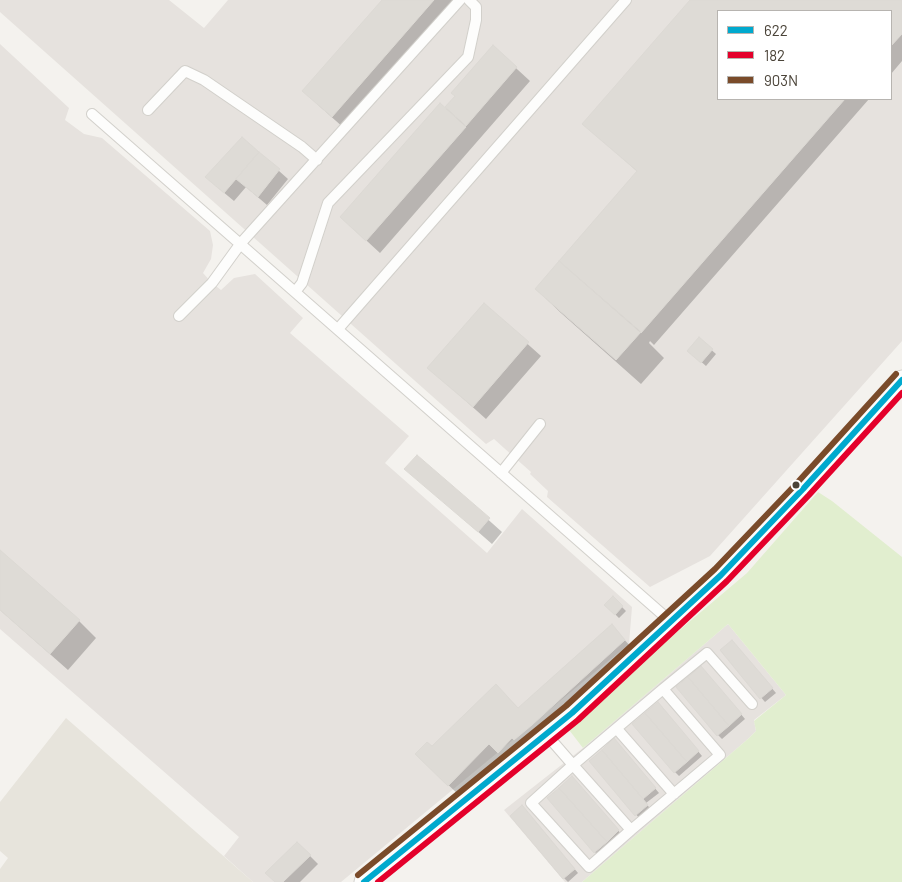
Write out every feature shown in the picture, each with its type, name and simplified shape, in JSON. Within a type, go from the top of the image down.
[{"type":"street","points":[[364,882],[572,713],[721,576],[902,380]]},
{"type":"lane","points":[[179,316],[212,284],[241,244],[460,0]]},
{"type":"lane","points":[[295,292],[302,283],[328,203],[468,57],[476,14],[476,7],[469,0]]},
{"type":"lane","points":[[338,328],[626,0]]},
{"type":"lane","points":[[148,110],[185,71],[204,80],[318,160]]},
{"type":"lane","points":[[92,114],[670,621]]},
{"type":"lane","points":[[501,473],[540,424]]},
{"type":"lane","points":[[663,689],[720,755],[588,867],[531,803],[573,765],[617,729],[663,689],[707,653],[752,704]]},
{"type":"lane","points":[[617,729],[674,794]]},
{"type":"lane","points":[[546,734],[631,830]]},
{"type":"shaded area","points":[[0,0],[169,0],[204,28],[228,0],[902,0],[902,341],[710,556],[650,587],[547,497],[548,491],[530,474],[531,472],[494,439],[486,444],[0,12]]},
{"type":"shaded area","points":[[0,44],[69,108],[65,120],[84,134],[102,138],[210,231],[213,245],[211,259],[203,273],[212,283],[221,290],[234,278],[255,274],[303,318],[290,333],[409,436],[385,463],[487,553],[522,509],[632,607],[629,644],[341,882],[253,882],[224,856],[239,837],[0,629]]},
{"type":"shaded area","points":[[728,624],[786,695],[754,720],[756,731],[749,738],[582,882],[565,882],[504,810],[583,748]]},
{"type":"shaded area","points":[[66,718],[253,882],[0,882],[0,869],[8,858],[0,851],[0,802]]},
{"type":"green space","points":[[818,492],[902,557],[902,882],[582,882],[749,738],[756,731],[754,721],[786,695],[728,624],[583,748],[566,726],[747,573]]},
{"type":"building","points":[[382,0],[434,0],[332,117],[302,91]]},
{"type":"building","points":[[690,0],[902,0],[902,34],[892,45],[892,10],[717,10],[717,100],[844,100],[641,333],[559,261],[637,171],[582,124]]},
{"type":"building","points":[[493,45],[517,67],[466,126],[445,107],[455,96],[451,93]]},
{"type":"building","points":[[440,103],[466,127],[366,241],[340,217]]},
{"type":"building","points":[[242,137],[259,152],[224,193],[205,177]]},
{"type":"building","points":[[259,152],[280,169],[258,197],[236,179]]},
{"type":"building","points":[[559,261],[641,332],[616,360],[535,289]]},
{"type":"building","points":[[484,303],[529,342],[473,407],[427,368]]},
{"type":"building","points":[[699,337],[713,349],[701,363],[687,351]]},
{"type":"building","points":[[417,455],[490,518],[478,532],[404,469]]},
{"type":"building","points":[[0,550],[80,620],[50,654],[0,610]]},
{"type":"building","points":[[613,596],[623,606],[615,615],[604,605]]},
{"type":"building","points":[[612,624],[625,640],[514,740],[512,738],[498,753],[489,744],[448,786],[415,754],[427,742],[432,746],[496,684],[518,708]]},
{"type":"building","points":[[732,640],[773,688],[760,699],[720,650]]},
{"type":"building","points":[[701,666],[742,714],[729,726],[688,677]]},
{"type":"building","points":[[688,677],[729,726],[717,736],[676,687]]},
{"type":"building","points":[[658,702],[699,751],[687,762],[645,713]]},
{"type":"building","points":[[645,713],[687,762],[674,773],[632,724]]},
{"type":"building","points":[[614,738],[656,788],[643,799],[602,750]]},
{"type":"building","points":[[602,750],[648,805],[635,816],[589,761]]},
{"type":"building","points":[[572,776],[619,830],[607,842],[559,788]]},
{"type":"building","points":[[559,788],[607,842],[594,853],[547,798]]},
{"type":"building","points":[[522,805],[575,869],[563,879],[510,816]]},
{"type":"building","points":[[297,842],[311,855],[283,882],[275,882],[265,873]]},
{"type":"transit line","name":"903N","points":[[358,875],[566,706],[715,569],[797,483],[896,374]]},
{"type":"transit line","name":"622","points":[[364,882],[572,713],[721,575],[803,489],[902,380]]},
{"type":"transit line","name":"182","points":[[378,882],[578,720],[727,581],[902,393]]}]
